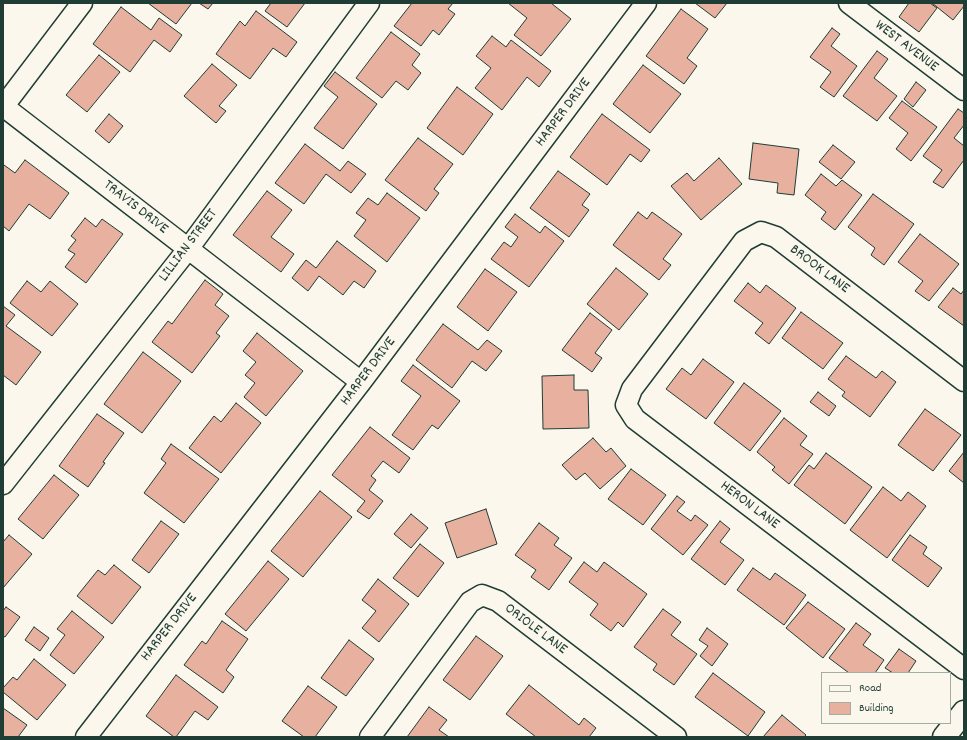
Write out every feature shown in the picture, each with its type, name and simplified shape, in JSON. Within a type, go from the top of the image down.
[{"type":"street","points":[[3,107],[82,3]]},
{"type":"street","name":"LILLIAN STREET","points":[[3,484],[188,249],[369,3]]},
{"type":"street","name":"HARPER DRIVE","points":[[86,737],[361,382],[646,3]]},
{"type":"street","name":"WEST AVENUE","points":[[849,3],[964,90]]},
{"type":"street","name":"TRAVIS DRIVE","points":[[3,107],[361,382]]},
{"type":"street","name":"BROOK LANE","points":[[687,316],[744,241],[761,232],[776,237],[964,381]]},
{"type":"street","name":"HERON LANE","points":[[687,316],[632,389],[626,405],[635,419],[964,669]]},
{"type":"street","name":"ORIOLE LANE","points":[[370,737],[470,602],[482,595],[498,601],[676,737]]},
{"type":"street","points":[[944,737],[964,712]]},
{"type":"building","points":[[148,3],[192,3],[176,24]]},
{"type":"building","points":[[199,3],[213,3],[208,9]]},
{"type":"building","points":[[271,3],[305,3],[287,27],[265,11]]},
{"type":"building","points":[[412,3],[453,3],[448,9],[455,14],[439,35],[433,30],[421,46],[394,26]]},
{"type":"building","points":[[508,3],[551,3],[571,19],[541,56],[514,35],[527,18]]},
{"type":"building","points":[[695,3],[727,3],[715,18]]},
{"type":"building","points":[[909,3],[930,3],[937,8],[919,32],[899,17]]},
{"type":"building","points":[[932,3],[964,3],[964,6],[953,20]]},
{"type":"building","points":[[121,7],[151,30],[159,18],[182,35],[170,52],[154,40],[130,72],[93,44]]},
{"type":"building","points":[[681,9],[708,29],[687,58],[697,66],[684,84],[646,56]]},
{"type":"building","points":[[256,11],[297,42],[286,57],[273,48],[250,79],[216,54],[240,21],[245,26]]},
{"type":"building","points":[[832,28],[840,34],[831,46],[857,66],[834,97],[820,87],[831,72],[810,57]]},
{"type":"building","points":[[391,32],[420,54],[412,65],[421,73],[408,90],[396,81],[382,98],[356,78]]},
{"type":"building","points":[[492,36],[506,47],[511,40],[551,71],[539,87],[527,77],[502,110],[475,88],[491,68],[476,56]]},
{"type":"building","points":[[877,51],[888,59],[874,78],[897,96],[877,121],[843,96]]},
{"type":"building","points":[[99,55],[120,72],[87,112],[66,95]]},
{"type":"building","points":[[212,64],[237,85],[219,106],[226,111],[216,123],[184,96]]},
{"type":"building","points":[[643,65],[681,94],[650,133],[613,104]]},
{"type":"building","points":[[335,72],[377,104],[343,149],[314,128],[338,97],[324,86]]},
{"type":"building","points":[[916,82],[926,90],[913,107],[904,99]]},
{"type":"building","points":[[457,87],[493,114],[463,155],[427,128]]},
{"type":"building","points":[[902,101],[937,127],[911,161],[896,149],[908,133],[889,118]]},
{"type":"building","points":[[958,109],[964,113],[964,125],[954,138],[964,146],[964,160],[943,188],[933,182],[942,170],[923,156]]},
{"type":"building","points":[[109,114],[123,126],[109,143],[95,131]]},
{"type":"building","points":[[602,114],[650,150],[641,162],[630,154],[607,185],[570,157]]},
{"type":"building","points":[[418,138],[453,164],[434,189],[439,193],[426,211],[385,180]]},
{"type":"building","points":[[753,143],[799,149],[794,195],[777,193],[778,183],[749,179]]},
{"type":"building","points":[[305,144],[340,171],[348,161],[366,174],[351,193],[326,174],[304,204],[275,183]]},
{"type":"building","points":[[833,145],[855,162],[841,179],[819,162]]},
{"type":"building","points":[[719,158],[742,184],[701,220],[671,186],[687,173],[694,181]]},
{"type":"building","points":[[25,160],[69,193],[50,219],[29,204],[9,231],[3,226],[3,167],[4,165],[15,173]]},
{"type":"building","points":[[558,171],[590,194],[582,205],[589,210],[569,237],[530,208]]},
{"type":"building","points":[[821,174],[836,186],[842,180],[862,195],[835,230],[821,219],[826,212],[805,195]]},
{"type":"building","points":[[267,191],[292,210],[271,237],[294,254],[281,272],[233,235]]},
{"type":"building","points":[[387,193],[420,218],[387,262],[354,236],[366,220],[356,213],[368,198],[378,205]]},
{"type":"building","points":[[873,194],[914,224],[884,265],[871,255],[875,248],[848,227]]},
{"type":"building","points":[[638,212],[647,219],[652,212],[682,234],[663,259],[671,265],[659,280],[613,245]]},
{"type":"building","points":[[515,214],[540,233],[545,226],[564,241],[529,287],[491,259],[504,242],[511,247],[518,237],[505,227]]},
{"type":"building","points":[[85,218],[96,227],[102,219],[123,234],[86,283],[65,267],[75,254],[68,250],[76,240],[71,236]]},
{"type":"building","points":[[920,234],[959,264],[929,301],[915,291],[923,281],[898,262]]},
{"type":"building","points":[[337,241],[376,271],[364,288],[354,281],[343,295],[319,276],[308,291],[292,278],[306,260],[316,268]]},
{"type":"building","points":[[616,268],[648,294],[619,330],[587,304]]},
{"type":"building","points":[[485,269],[517,292],[488,331],[457,307]]},
{"type":"building","points":[[205,280],[223,294],[215,305],[229,316],[216,333],[220,336],[192,373],[152,342],[168,321],[172,324]]},
{"type":"building","points":[[27,281],[41,292],[50,281],[78,304],[52,336],[10,303]]},
{"type":"building","points":[[748,283],[760,293],[766,285],[796,308],[769,344],[755,333],[763,323],[734,301]]},
{"type":"building","points":[[953,288],[961,294],[964,290],[964,326],[938,307]]},
{"type":"building","points":[[3,306],[15,315],[6,326],[41,352],[16,385],[3,375]]},
{"type":"building","points":[[801,312],[843,343],[823,369],[782,338]]},
{"type":"building","points":[[590,313],[612,330],[595,353],[602,358],[592,372],[562,350]]},
{"type":"building","points":[[443,324],[478,350],[487,340],[502,351],[486,371],[472,361],[452,388],[416,360]]},
{"type":"building","points":[[257,333],[303,371],[266,416],[244,397],[255,383],[245,375],[256,362],[243,351]]},
{"type":"building","points":[[143,352],[181,381],[142,433],[104,404]]},
{"type":"building","points":[[846,356],[876,378],[882,371],[896,382],[870,417],[842,396],[845,392],[828,379]]},
{"type":"building","points":[[703,359],[734,382],[706,419],[666,389],[682,368],[691,375]]},
{"type":"building","points":[[413,365],[460,401],[438,429],[432,425],[413,450],[392,435],[421,396],[401,381]]},
{"type":"building","points":[[574,375],[574,390],[588,390],[589,428],[543,429],[542,376]]},
{"type":"building","points":[[744,383],[781,411],[750,451],[714,423]]},
{"type":"building","points":[[818,392],[836,406],[829,416],[810,402]]},
{"type":"building","points":[[236,403],[261,423],[221,473],[189,448],[214,416],[221,422]]},
{"type":"building","points":[[925,409],[961,435],[933,471],[898,445]]},
{"type":"building","points":[[97,414],[124,433],[103,462],[105,463],[88,487],[59,466]]},
{"type":"building","points":[[784,418],[807,436],[800,445],[813,454],[789,484],[772,470],[775,467],[757,452]]},
{"type":"building","points":[[370,427],[410,458],[399,473],[383,461],[371,476],[376,480],[369,490],[383,501],[369,519],[357,511],[365,501],[332,475]]},
{"type":"building","points":[[593,438],[606,452],[611,448],[626,466],[600,489],[585,473],[576,480],[562,465]]},
{"type":"building","points":[[171,444],[219,479],[184,523],[144,493],[166,463],[161,459]]},
{"type":"building","points":[[964,452],[964,483],[949,471]]},
{"type":"building","points":[[826,453],[872,487],[845,524],[794,485],[809,465],[814,469]]},
{"type":"building","points":[[631,469],[666,495],[643,525],[608,499]]},
{"type":"building","points":[[54,475],[79,495],[43,539],[18,519]]},
{"type":"building","points":[[883,487],[901,501],[908,492],[926,506],[887,558],[850,530]]},
{"type":"building","points":[[320,491],[352,517],[303,577],[271,551]]},
{"type":"building","points":[[677,496],[685,502],[677,511],[691,521],[695,515],[708,525],[683,555],[651,529]]},
{"type":"building","points":[[486,509],[497,544],[457,558],[445,523]]},
{"type":"building","points":[[411,514],[428,528],[411,548],[394,534]]},
{"type":"building","points":[[161,521],[179,534],[149,573],[132,560]]},
{"type":"building","points":[[720,521],[730,529],[720,542],[744,560],[725,585],[691,559]]},
{"type":"building","points":[[539,523],[559,538],[554,545],[572,558],[549,590],[531,577],[536,570],[515,555]]},
{"type":"building","points":[[9,535],[32,554],[3,588],[3,542]]},
{"type":"building","points":[[910,535],[927,547],[923,554],[942,568],[928,587],[892,560]]},
{"type":"building","points":[[420,544],[444,563],[418,597],[393,578]]},
{"type":"building","points":[[268,561],[289,579],[246,631],[225,614]]},
{"type":"building","points":[[584,562],[597,572],[604,562],[647,594],[623,627],[618,622],[611,631],[590,615],[598,604],[569,582]]},
{"type":"building","points":[[114,565],[141,587],[112,624],[77,596],[98,570],[105,575]]},
{"type":"building","points":[[753,568],[770,580],[775,573],[806,595],[784,625],[737,590]]},
{"type":"building","points":[[378,579],[409,604],[379,642],[362,628],[376,611],[362,600]]},
{"type":"building","points":[[808,602],[845,629],[823,658],[786,628]]},
{"type":"building","points":[[6,607],[20,617],[5,637],[3,636],[3,611]]},
{"type":"building","points":[[663,609],[681,622],[671,635],[697,654],[674,685],[653,670],[657,664],[634,647]]},
{"type":"building","points":[[72,611],[104,637],[74,674],[50,655],[65,635],[57,629]]},
{"type":"building","points":[[222,621],[248,639],[226,670],[234,677],[223,693],[184,665],[202,641],[206,644]]},
{"type":"building","points":[[856,623],[871,634],[863,645],[884,660],[876,672],[848,672],[829,658]]},
{"type":"building","points":[[34,627],[49,638],[40,651],[25,640]]},
{"type":"building","points":[[707,628],[728,644],[712,666],[700,656],[708,646],[699,640]]},
{"type":"building","points":[[476,636],[503,656],[470,700],[443,680]]},
{"type":"building","points":[[349,640],[374,659],[346,696],[321,678]]},
{"type":"building","points":[[899,649],[916,661],[909,672],[891,672],[885,668]]},
{"type":"building","points":[[34,659],[66,685],[37,720],[3,692],[3,688],[13,677],[17,680]]},
{"type":"building","points":[[713,673],[765,712],[748,736],[695,697]]},
{"type":"building","points":[[176,675],[218,707],[208,720],[195,711],[176,737],[174,737],[146,716]]},
{"type":"building","points":[[529,685],[579,725],[584,718],[596,728],[589,737],[536,737],[506,714]]},
{"type":"building","points":[[308,686],[337,707],[315,737],[304,737],[282,721]]},
{"type":"building","points":[[429,707],[447,720],[439,730],[449,737],[407,737]]},
{"type":"building","points":[[3,708],[27,725],[18,737],[3,737]]},
{"type":"building","points":[[782,715],[806,735],[804,737],[763,737]]}]
